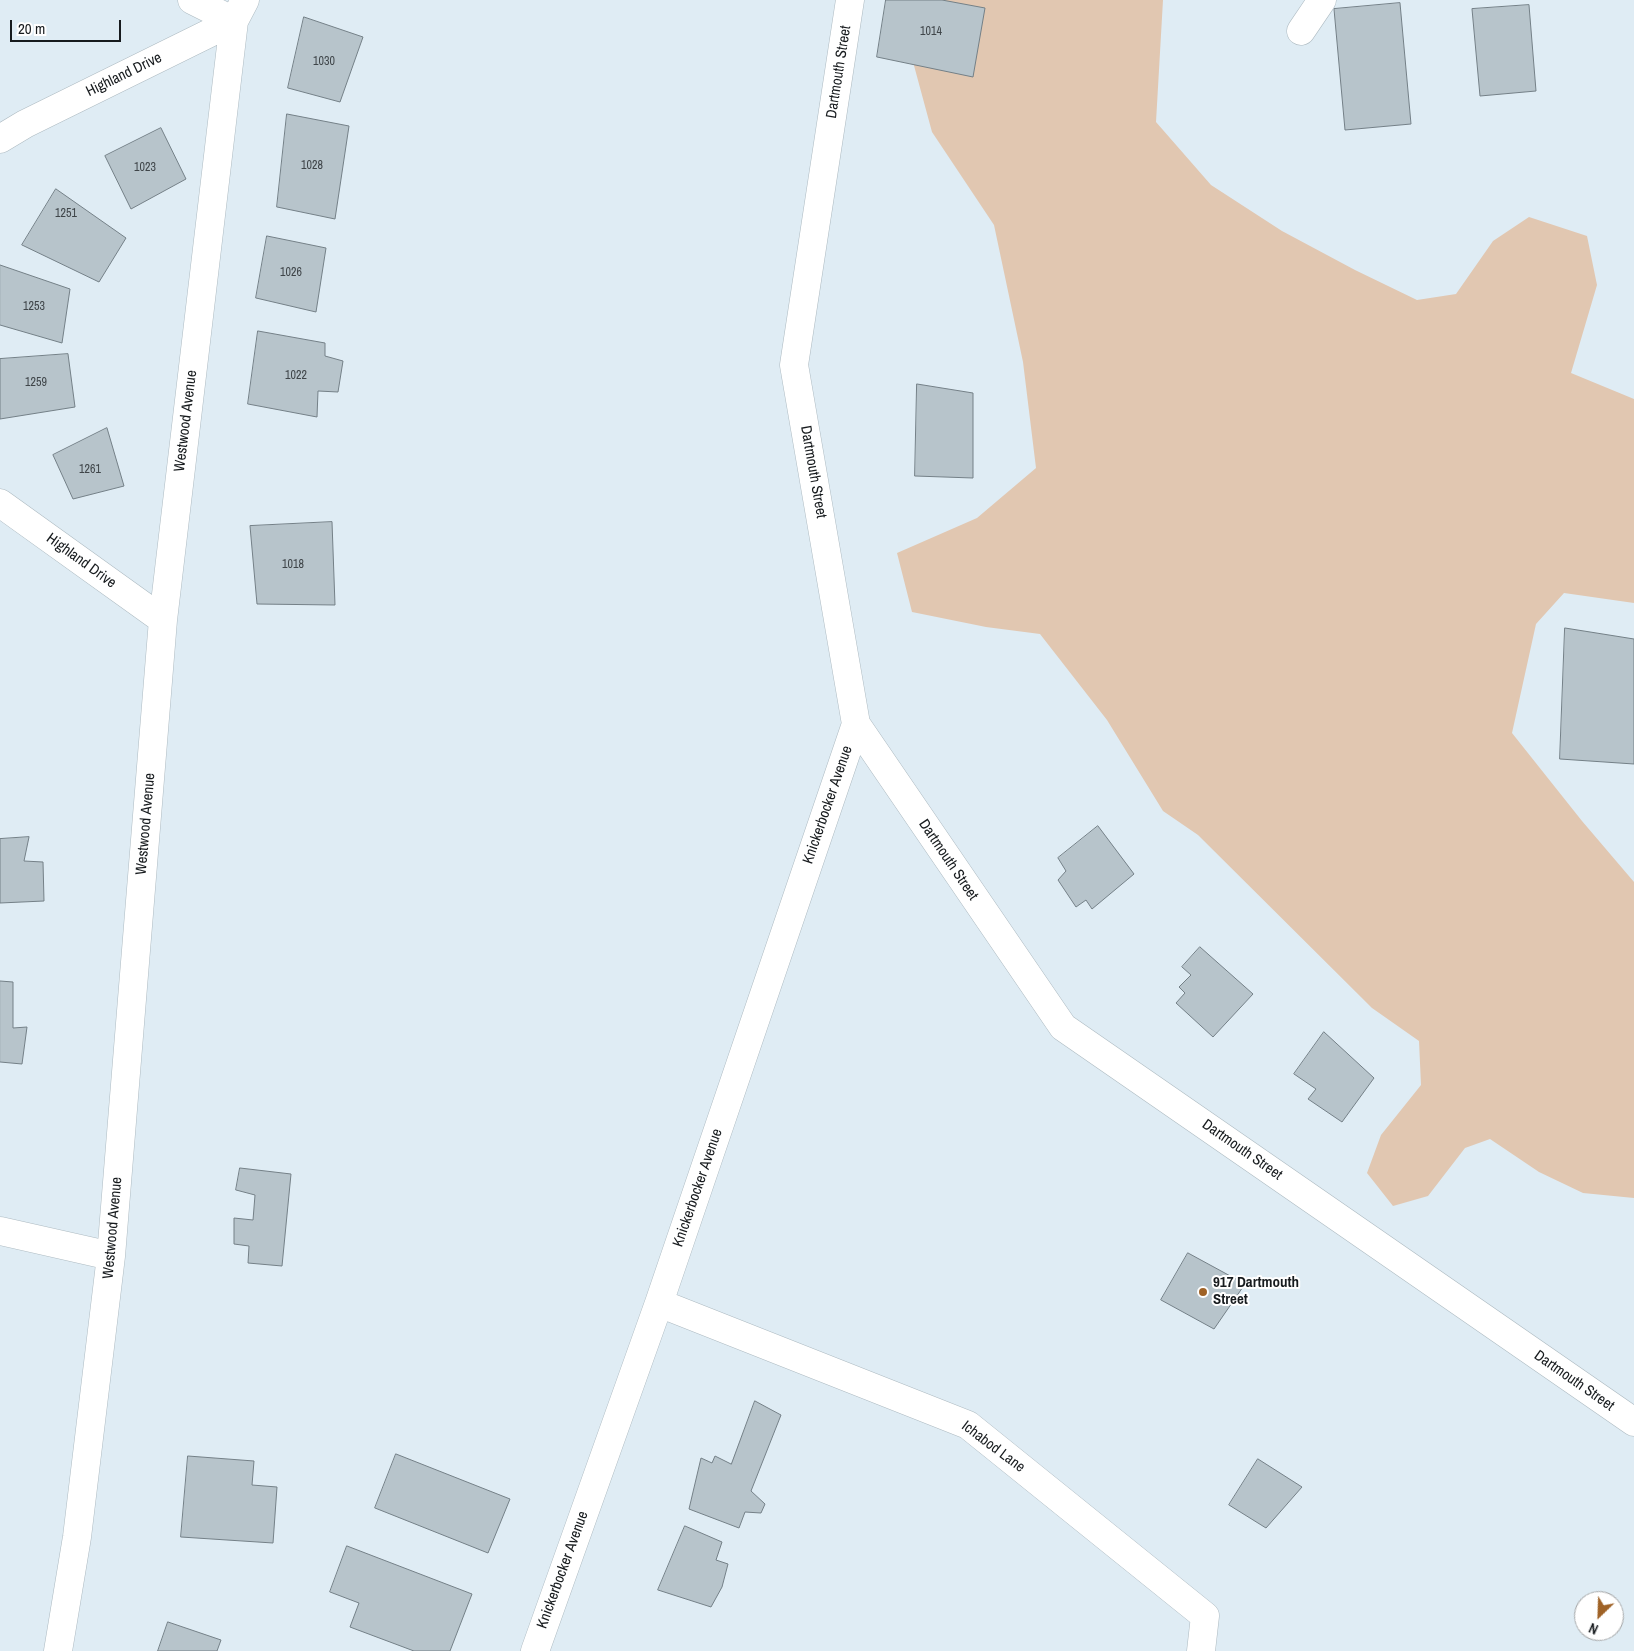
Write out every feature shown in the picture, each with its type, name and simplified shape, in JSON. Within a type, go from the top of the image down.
[{"type":"street","points":[[192,0],[239,10]]},
{"type":"street","name":"Dartmouth Street","points":[[850,0],[794,365],[856,724],[1063,1027],[1634,1422]]},
{"type":"street","points":[[1301,32],[1322,0]]},
{"type":"street","name":"Highland Drive","points":[[0,139],[239,10]]},
{"type":"street","name":"Westwood Avenue","points":[[58,1651],[77,1537],[111,1256],[163,620],[239,10]]},
{"type":"street","name":"Highland Drive","points":[[0,503],[163,620]]},
{"type":"street","name":"Knickerbocker Avenue","points":[[535,1651],[659,1303],[856,724]]},
{"type":"street","points":[[0,1232],[111,1256]]},
{"type":"street","name":"Ichabod Lane","points":[[659,1303],[968,1425],[1204,1616],[1201,1651]]},
{"type":"shaded area","points":[[912,0],[1163,0],[1156,122],[1211,185],[1282,231],[1355,270],[1417,300],[1456,294],[1493,241],[1529,217],[1587,236],[1597,285],[1571,373],[1634,399],[1634,603],[1564,593],[1536,624],[1512,733],[1582,821],[1634,882],[1634,1198],[1583,1193],[1539,1172],[1490,1139],[1465,1148],[1428,1196],[1393,1206],[1367,1173],[1381,1135],[1421,1085],[1419,1041],[1372,1008],[1198,835],[1163,811],[1107,720],[1040,634],[986,627],[912,612],[897,553],[977,518],[1036,468],[1023,362],[994,225],[932,132],[906,36]]},
{"type":"building","points":[[886,0],[942,0],[985,8],[973,77],[877,57]]},
{"type":"building","points":[[1400,3],[1411,124],[1345,130],[1334,9]]},
{"type":"building","points":[[1529,5],[1536,91],[1480,96],[1472,9]]},
{"type":"building","points":[[304,17],[363,37],[340,102],[288,88]]},
{"type":"building","points":[[287,114],[349,126],[335,219],[277,207]]},
{"type":"building","points":[[161,128],[186,179],[131,209],[105,156]]},
{"type":"building","points":[[56,189],[126,238],[99,282],[22,245]]},
{"type":"building","points":[[267,236],[326,248],[316,312],[256,298]]},
{"type":"building","points":[[0,265],[70,289],[62,343],[0,325]]},
{"type":"building","points":[[258,331],[325,343],[325,356],[343,361],[338,392],[318,391],[317,417],[248,404]]},
{"type":"building","points":[[68,354],[75,407],[0,419],[0,359]]},
{"type":"building","points":[[917,384],[973,393],[973,478],[915,476]]},
{"type":"building","points":[[107,428],[124,486],[73,499],[53,455]]},
{"type":"building","points":[[332,522],[335,605],[257,604],[250,526]]},
{"type":"building","points":[[1565,628],[1634,639],[1634,764],[1560,759]]},
{"type":"building","points":[[1098,826],[1134,874],[1092,909],[1086,900],[1076,907],[1058,880],[1066,871],[1058,858]]},
{"type":"building","points":[[29,837],[24,861],[43,862],[44,901],[0,903],[0,839]]},
{"type":"building","points":[[1200,947],[1253,994],[1213,1037],[1176,1003],[1185,993],[1179,987],[1191,975],[1182,967]]},
{"type":"building","points":[[0,981],[13,982],[13,1028],[27,1027],[22,1064],[0,1062]]},
{"type":"building","points":[[1324,1032],[1374,1078],[1342,1122],[1308,1099],[1316,1089],[1294,1074]]},
{"type":"building","points":[[240,1168],[291,1174],[282,1266],[248,1263],[249,1246],[234,1244],[234,1218],[253,1220],[255,1195],[236,1190]]},
{"type":"building","name":"917 Dartmouth Street","points":[[1188,1253],[1245,1284],[1214,1329],[1161,1300]]},
{"type":"building","points":[[755,1401],[781,1415],[751,1491],[765,1504],[761,1513],[745,1512],[739,1528],[689,1509],[701,1458],[712,1463],[715,1456],[731,1464]]},
{"type":"building","points":[[396,1454],[510,1499],[488,1553],[375,1508]]},
{"type":"building","points":[[188,1456],[254,1461],[252,1485],[277,1487],[273,1543],[181,1537]]},
{"type":"building","points":[[1258,1459],[1302,1487],[1266,1528],[1229,1505]]},
{"type":"building","points":[[685,1526],[722,1542],[716,1560],[728,1564],[722,1587],[711,1607],[658,1590]]},
{"type":"building","points":[[347,1546],[472,1594],[450,1651],[414,1651],[350,1627],[359,1603],[330,1592]]},
{"type":"building","points":[[168,1622],[221,1640],[217,1651],[158,1651]]},
{"type":"place","name":"917 Dartmouth Street","points":[[1203,1292]]}]
